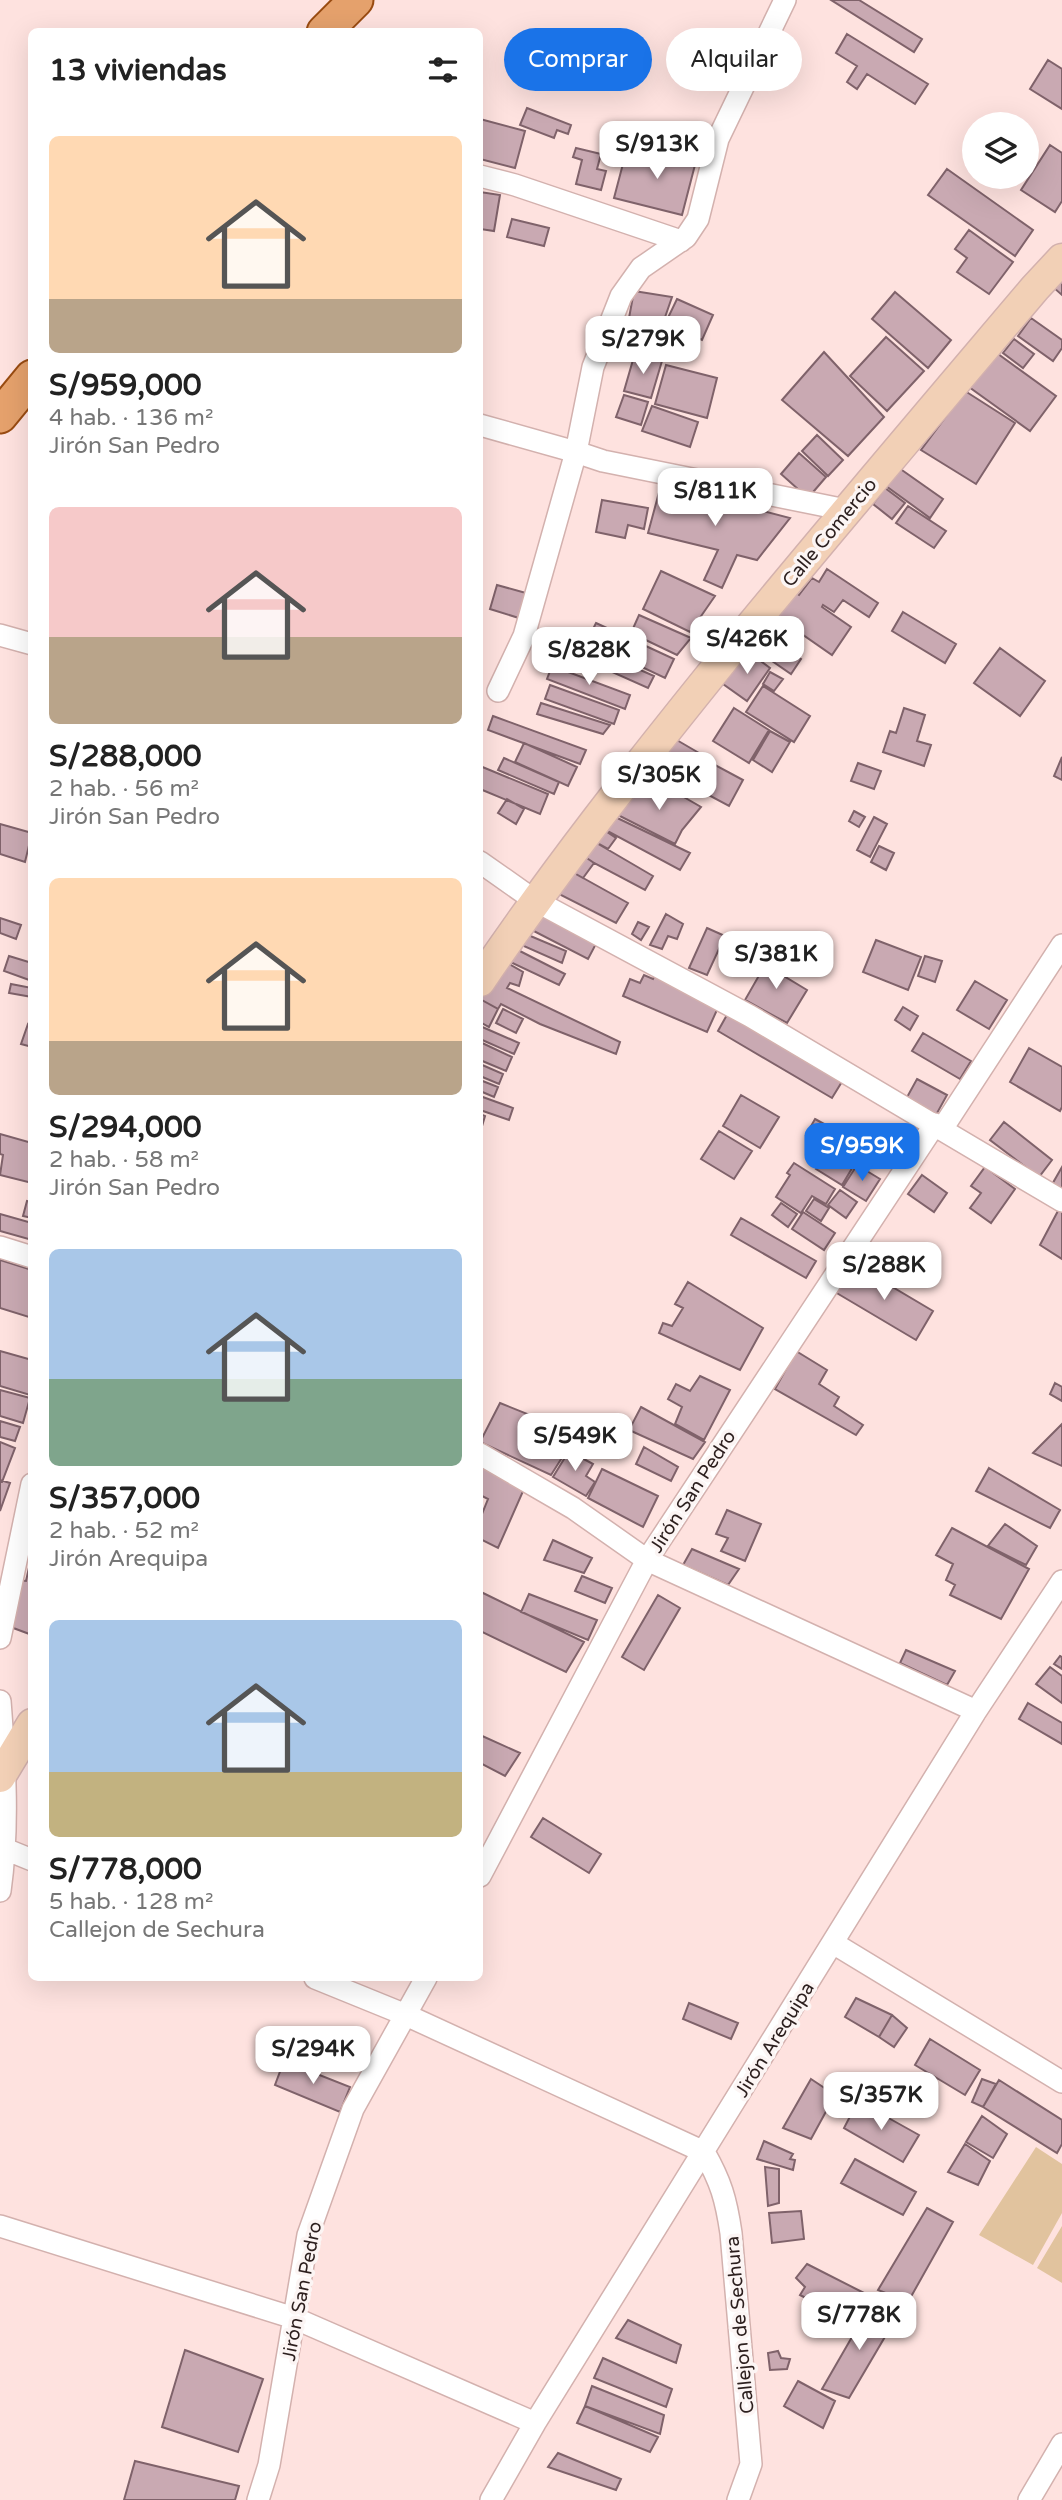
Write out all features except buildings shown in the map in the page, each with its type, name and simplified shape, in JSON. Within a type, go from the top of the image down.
[{"type":"main road","points":[[328,28],[356,0]]},
{"type":"main road","points":[[0,416],[28,382]]},
{"type":"street","points":[[498,691],[524,636],[576,452],[593,367],[621,296],[641,268],[687,237],[698,219],[718,139],[785,0]]},
{"type":"street","points":[[483,177],[681,241]]},
{"type":"street","name":"Calle Comercio","points":[[483,976],[534,900],[655,745],[846,510],[1062,259]]},
{"type":"street","points":[[483,426],[603,461],[846,510]]},
{"type":"street","points":[[0,635],[28,643]]},
{"type":"street","points":[[483,864],[534,900],[750,1016],[1062,1201]]},
{"type":"street","name":"Jirón San Pedro","points":[[483,1870],[647,1560],[1062,945]]},
{"type":"street","points":[[0,1247],[28,1256]]},
{"type":"street","points":[[483,1456],[573,1508],[647,1560],[976,1711]]},
{"type":"street","points":[[0,1638],[28,1503]]},
{"type":"street","name":"Jirón Arequipa","points":[[491,2500],[535,2423],[976,1711],[1055,1603],[1062,1581]]},
{"type":"street","points":[[0,1701],[3,1773],[0,1891]]},
{"type":"street","points":[[3,1773],[28,1731]]},
{"type":"street","points":[[3,1848],[28,1858]]},
{"type":"street","points":[[834,1943],[1062,2082]]},
{"type":"street","points":[[321,1981],[405,2015],[704,2152]]},
{"type":"street","name":"Jirón San Pedro","points":[[258,2500],[269,2465],[308,2235],[353,2109],[424,1981]]},
{"type":"street","name":"Callejon de Sechura","points":[[704,2152],[719,2178],[731,2233],[751,2464],[738,2500]]},
{"type":"street","points":[[0,2226],[294,2318],[535,2423]]},
{"type":"street","points":[[1029,2500],[1062,2444]]},
{"type":"shaded area","points":[[1036,2147],[1062,2164],[1062,2213],[1033,2265],[979,2235]]},
{"type":"shaded area","points":[[1062,2226],[1062,2283],[1037,2268]]}]
